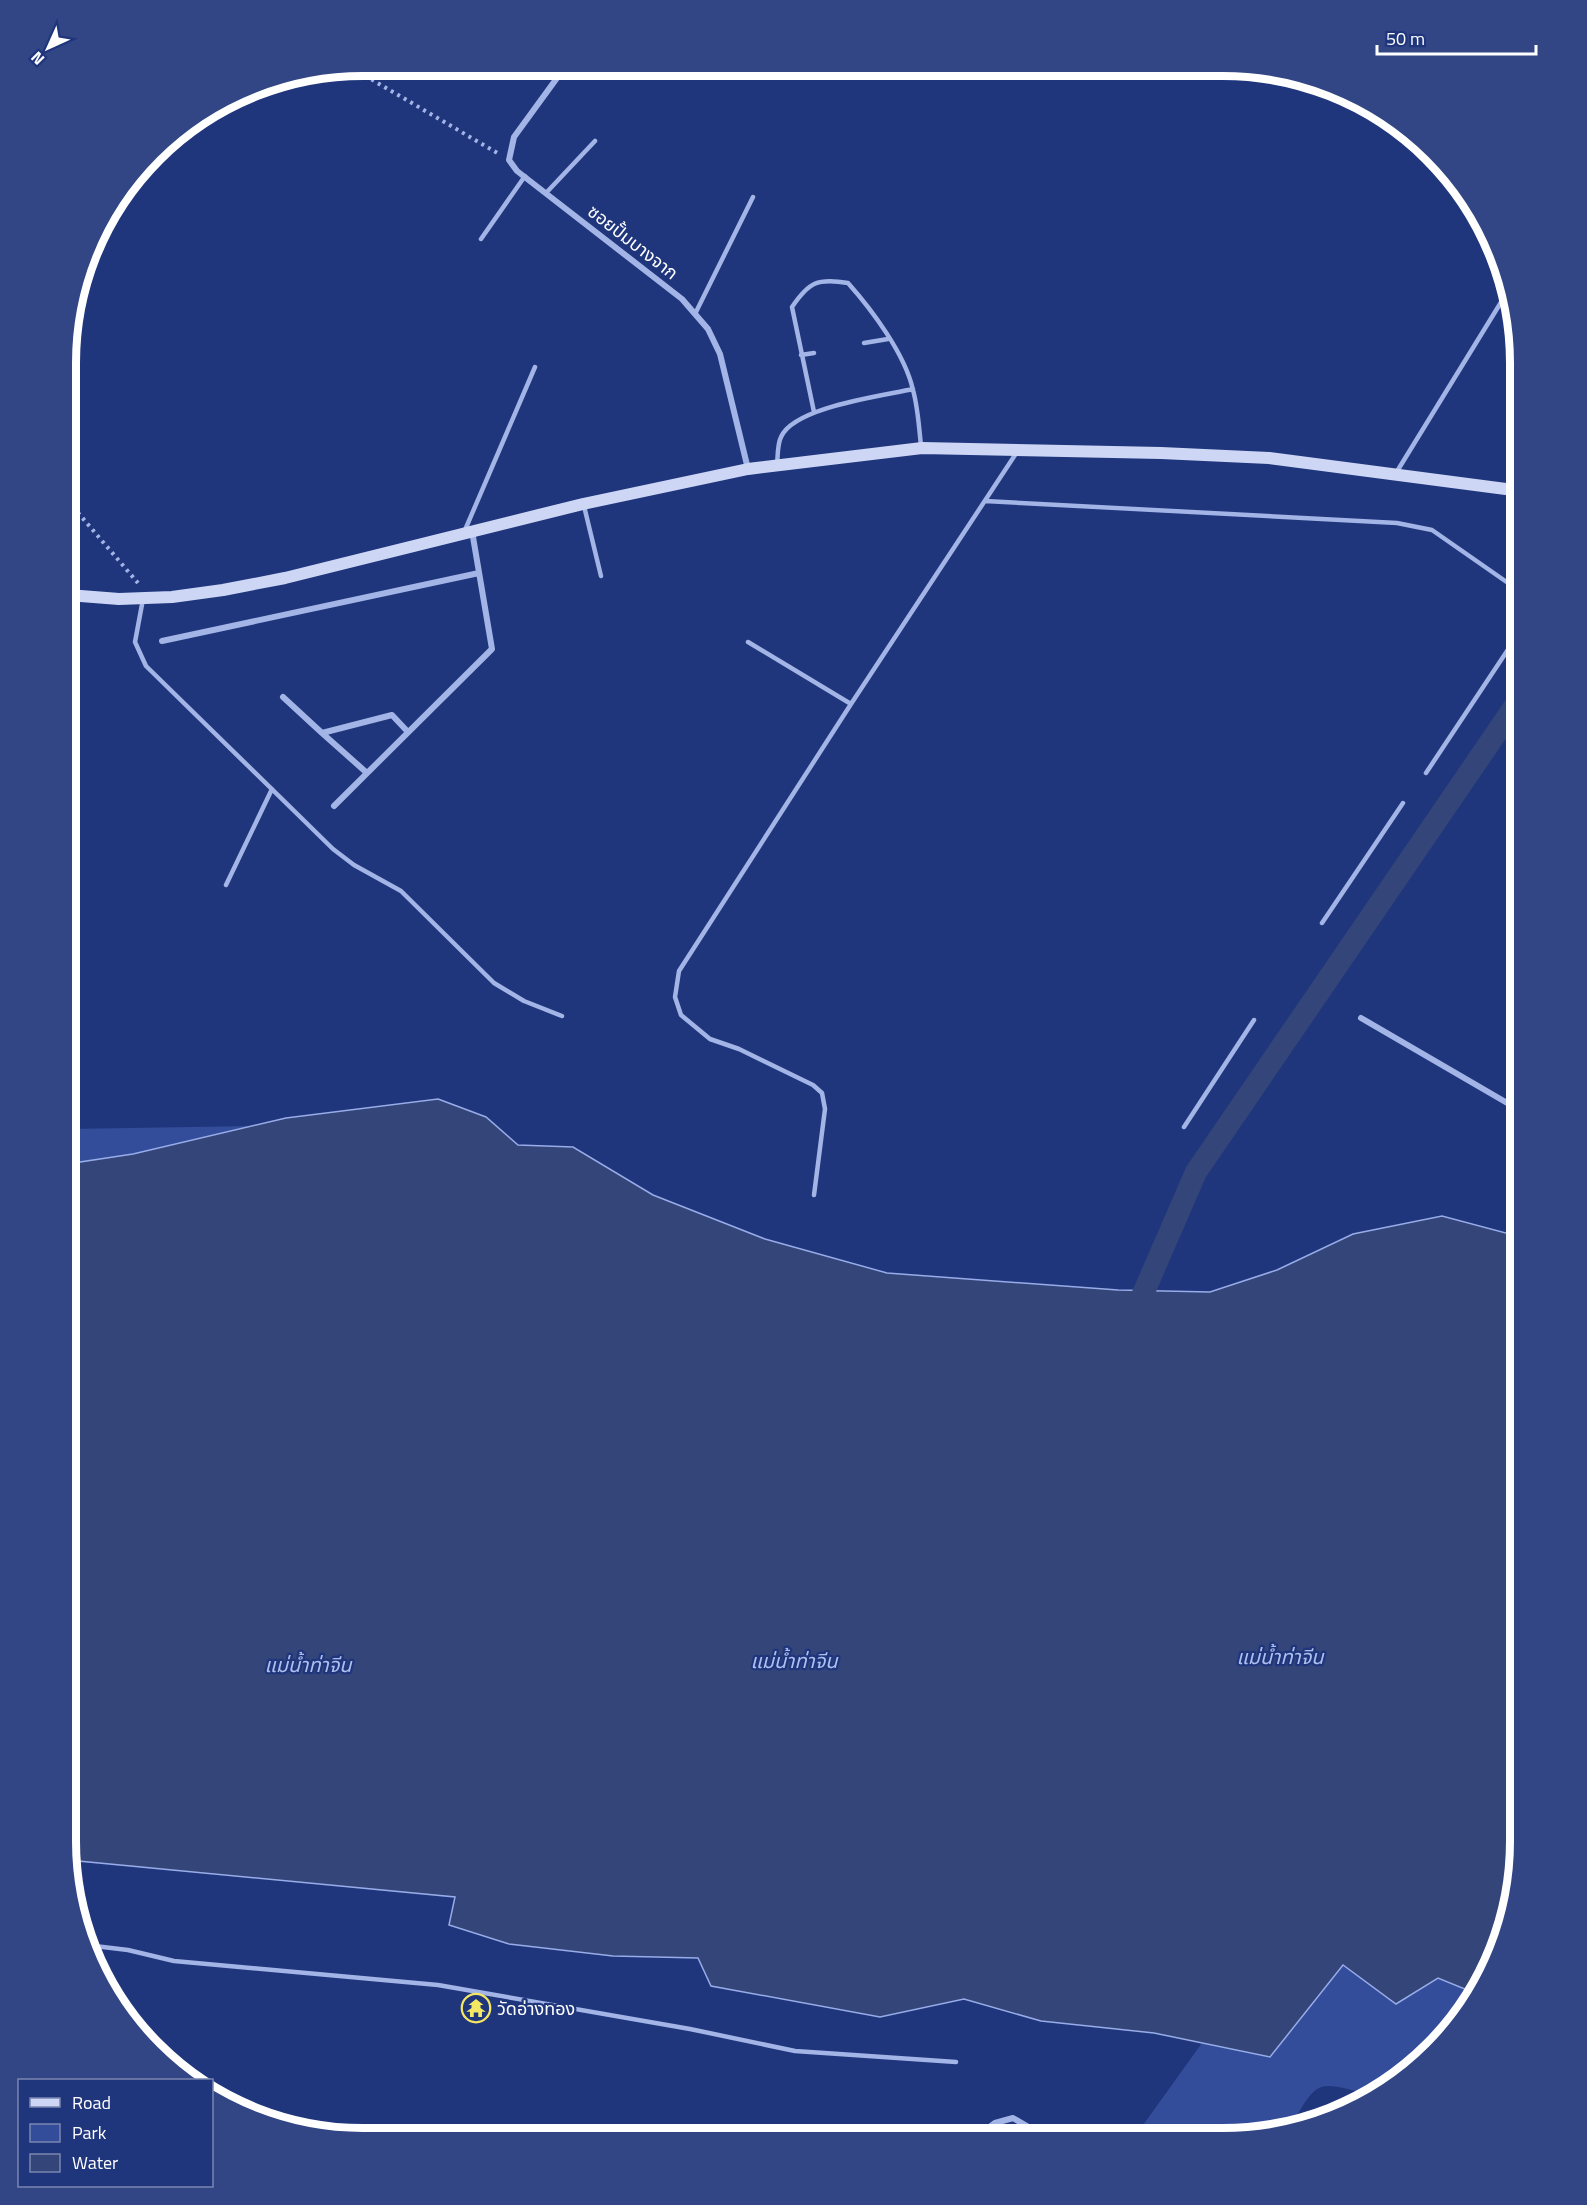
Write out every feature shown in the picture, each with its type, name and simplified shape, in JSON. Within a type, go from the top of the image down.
[{"type":"main road","points":[[76,596],[148,598],[223,590],[285,578],[584,504],[748,469],[922,448],[1269,458],[1510,489]]},
{"type":"street","points":[[509,159],[514,137],[559,76]]},
{"type":"street","name":"ซอยปั้มบางจาก","points":[[509,159],[546,193],[682,299],[708,328],[720,354],[748,469]]},
{"type":"street","points":[[333,806],[492,649],[479,573],[468,532]]},
{"type":"street","points":[[162,641],[479,573]]},
{"type":"street","points":[[283,697],[367,773]]},
{"type":"street","points":[[322,733],[392,715],[408,732]]},
{"type":"street","points":[[1361,1018],[1510,1105]]},
{"type":"street","points":[[988,2128],[995,2123],[1013,2118],[1034,2128]]},
{"type":"lane","points":[[546,193],[595,141]]},
{"type":"lane","points":[[481,239],[525,176]]},
{"type":"lane","points":[[695,314],[753,197]]},
{"type":"lane","points":[[814,412],[792,307],[806,287],[830,280],[848,282],[866,303],[903,363],[913,389],[922,448]]},
{"type":"lane","points":[[1396,473],[1503,299]]},
{"type":"lane","points":[[864,343],[888,339]]},
{"type":"lane","points":[[801,354],[814,353]]},
{"type":"lane","points":[[468,532],[535,367]]},
{"type":"lane","points":[[777,465],[781,437],[796,420],[814,412],[913,389]]},
{"type":"lane","points":[[814,1196],[825,1109],[822,1093],[813,1085],[739,1049],[710,1039],[681,1015],[675,997],[679,971],[851,704],[1019,450]]},
{"type":"lane","points":[[985,501],[1397,522],[1432,530],[1510,584]]},
{"type":"lane","points":[[584,504],[601,576]]},
{"type":"lane","points":[[148,598],[135,642],[146,666],[333,849],[354,865],[401,891],[494,983],[524,1001],[562,1016]]},
{"type":"lane","points":[[748,642],[851,704]]},
{"type":"lane","points":[[1425,773],[1510,646]]},
{"type":"lane","points":[[225,885],[272,789]]},
{"type":"lane","points":[[1322,922],[1403,803]]},
{"type":"lane","points":[[1184,1127],[1254,1020]]},
{"type":"lane","points":[[96,1946],[128,1950],[174,1961],[438,1985],[690,2029],[795,2050],[956,2062]]},
{"type":"path","points":[[366,76],[509,159]]},
{"type":"path","points":[[76,511],[148,598]]},
{"type":"green space","points":[[254,1126],[133,1154],[76,1163],[76,1129]]},
{"type":"green space","points":[[1343,1965],[1396,2004],[1438,1978],[1469,1991],[1439,2031],[1413,2057],[1362,2093],[1340,2087],[1320,2088],[1313,2092],[1295,2120],[1280,2123],[1242,2128],[1141,2128],[1202,2043],[1270,2056]]},
{"type":"water","name":"แม่น้ำท่าจีน","points":[[438,1099],[486,1117],[518,1145],[573,1147],[653,1195],[765,1239],[887,1273],[1118,1290],[1210,1292],[1277,1270],[1353,1234],[1442,1216],[1510,1234],[1510,1860],[1501,1916],[1489,1951],[1469,1991],[1438,1978],[1396,2004],[1343,1965],[1270,2057],[1154,2033],[1041,2021],[964,1999],[880,2017],[711,1986],[698,1958],[613,1956],[509,1944],[449,1925],[455,1897],[77,1861],[76,1163],[133,1154],[286,1118]]},
{"type":"waterway","points":[[1133,1317],[1196,1172],[1510,713]]},
{"type":"place","name":"วัดอ่างทอง","points":[[476,2008]]}]
